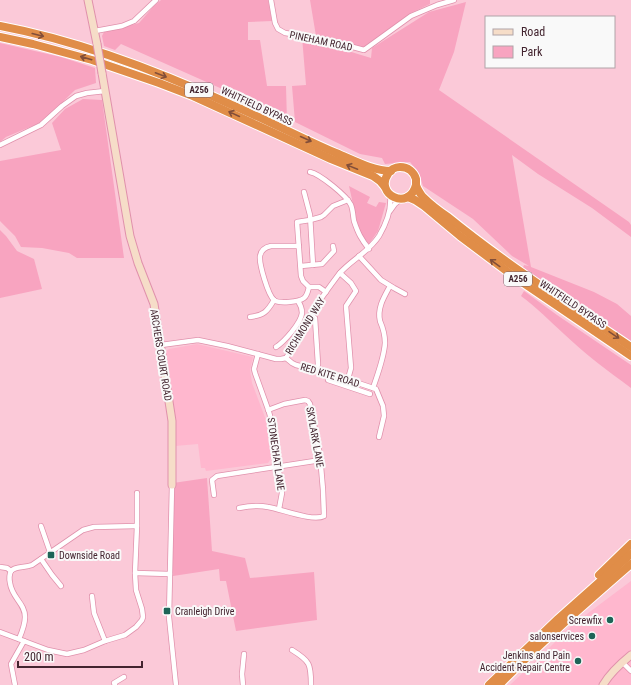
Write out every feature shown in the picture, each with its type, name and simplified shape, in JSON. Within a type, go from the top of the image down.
[{"type":"highway","name":"WHITFIELD BYPASS","points":[[0,26],[64,41],[132,64],[196,89],[345,157],[375,169],[391,171]]},
{"type":"highway","name":"WHITFIELD BYPASS","points":[[0,37],[33,44],[92,60],[166,85],[331,159],[373,176],[385,187]]},
{"type":"highway","points":[[399,168],[407,169],[414,174],[416,180],[414,192],[405,198],[395,198],[390,195],[385,187],[386,178],[391,171],[399,168]]},
{"type":"highway","name":"WHITFIELD BYPASS","points":[[416,185],[419,192],[425,198],[489,249],[520,272],[631,347]]},
{"type":"highway","name":"WHITFIELD BYPASS","points":[[405,198],[418,201],[460,236],[510,273],[631,356]]},
{"type":"highway","points":[[558,618],[564,609],[631,544]]},
{"type":"highway","points":[[489,685],[558,618],[631,554]]},
{"type":"highway","points":[[499,685],[529,655],[600,590],[631,564]]},
{"type":"highway","points":[[600,590],[631,568]]},
{"type":"street","name":"ARCHERS COURT ROAD","points":[[88,0],[106,91],[130,236],[138,263],[154,304],[172,421],[169,617],[176,685]]},
{"type":"street","points":[[95,31],[122,26],[134,21],[156,0]]},
{"type":"street","name":"PINEHAM ROAD","points":[[271,0],[275,23],[278,29],[285,33],[323,39],[364,50],[411,16],[437,5],[454,0]]},
{"type":"street","points":[[0,145],[42,125],[62,106],[76,96],[106,91]]},
{"type":"street","points":[[310,172],[315,173],[338,190],[351,203],[354,221],[359,236],[369,249]]},
{"type":"street","points":[[304,192],[310,215],[313,265]]},
{"type":"street","name":"RICHMOND WAY","points":[[389,214],[390,195]]},
{"type":"street","name":"RICHMOND WAY","points":[[160,345],[198,340],[276,359],[286,358],[311,314],[340,273],[371,247],[380,234],[395,204],[405,198]]},
{"type":"street","points":[[326,292],[321,288],[309,287],[302,279],[297,222],[310,220],[324,215],[333,206],[348,200]]},
{"type":"street","points":[[299,246],[266,247],[261,252],[260,260],[263,275],[267,289],[274,300],[280,302],[298,301],[304,299],[309,287]]},
{"type":"street","points":[[301,266],[321,264],[334,251],[333,246]]},
{"type":"street","points":[[359,256],[380,280],[405,294]]},
{"type":"street","points":[[340,273],[351,283],[356,291],[346,306],[351,368],[348,379]]},
{"type":"street","points":[[379,437],[384,416],[383,406],[374,389],[381,364],[385,338],[380,320],[379,309],[390,286]]},
{"type":"street","points":[[250,317],[266,312],[274,300]]},
{"type":"street","points":[[276,347],[286,339],[300,319],[302,313],[301,306],[298,301]]},
{"type":"street","points":[[311,314],[315,318],[318,364],[317,370]]},
{"type":"street","name":"STONECHAT LANE","points":[[258,354],[254,369],[273,427],[282,493],[280,509]]},
{"type":"street","name":"RED KITE ROAD","points":[[286,358],[292,363],[348,379],[374,389]]},
{"type":"street","points":[[335,382],[336,376]]},
{"type":"street","points":[[328,380],[370,394]]},
{"type":"street","points":[[360,390],[362,384]]},
{"type":"street","name":"SKYLARK LANE","points":[[268,410],[284,404],[305,400],[308,401],[310,404],[320,460],[324,516],[320,518],[310,517],[280,509]]},
{"type":"street","points":[[214,495],[211,482],[215,476],[320,460]]},
{"type":"street","points":[[0,632],[48,650],[66,654],[84,650],[105,641],[125,635],[136,627],[143,617],[136,590],[135,573],[137,526],[136,493]]},
{"type":"street","points":[[240,508],[258,506],[280,509]]},
{"type":"street","points":[[41,526],[50,552]]},
{"type":"street","points":[[15,685],[11,664],[22,640],[25,617],[23,607],[14,597],[11,589],[9,577],[10,571],[14,568],[28,567],[83,530],[89,528],[137,526]]},
{"type":"street","points":[[41,559],[61,586]]},
{"type":"street","points":[[0,567],[7,568],[10,571]]},
{"type":"street","points":[[135,573],[170,574]]},
{"type":"street","points":[[92,596],[94,613],[105,641]]},
{"type":"street","points":[[292,650],[307,660],[311,673],[311,685]]},
{"type":"street","points":[[243,685],[242,674],[244,654]]},
{"type":"street","points":[[603,685],[607,678],[631,655]]},
{"type":"street","points":[[622,662],[631,671]]},
{"type":"street","points":[[115,685],[114,683],[124,677]]},
{"type":"shaded area","points":[[197,344],[253,357],[250,370],[252,383],[266,420],[272,457],[268,463],[206,471],[205,468],[201,468],[198,444],[175,446],[165,352],[169,349]]},
{"type":"shaded area","points":[[631,581],[631,685],[510,685],[571,626]]},
{"type":"green space","points":[[161,0],[268,0],[272,21],[248,22],[248,40],[260,40],[267,86],[286,86],[287,121],[258,105],[121,44],[115,50],[104,46],[102,36],[104,32],[139,23]]},
{"type":"green space","points":[[310,0],[430,0],[430,4],[411,13],[363,48],[316,36]]},
{"type":"green space","points":[[466,2],[454,52],[439,90],[629,222],[631,225],[631,237],[592,208],[538,174],[512,155],[531,267],[594,292],[617,304],[631,316],[631,342],[574,302],[522,270],[524,265],[529,266],[512,256],[473,219],[423,186],[419,173],[410,162],[385,164],[382,158],[360,154],[295,122],[292,86],[306,85],[302,37],[371,58],[372,48],[429,12]]},
{"type":"green space","points":[[0,43],[61,57],[95,68],[96,83],[75,90],[42,122],[6,137],[0,142]]},
{"type":"green space","points":[[83,99],[102,100],[124,258],[77,258],[69,253],[42,248],[21,247],[15,236],[0,221],[0,161],[61,150],[52,123],[65,109]]},
{"type":"green space","points":[[349,186],[370,197],[367,203],[376,207],[379,202],[386,203],[378,231],[369,244],[359,231]]},
{"type":"green space","points":[[0,230],[17,251],[34,259],[42,289],[0,298]]},
{"type":"green space","points":[[524,291],[631,365],[631,388],[605,369],[538,309],[521,296]]},
{"type":"green space","points":[[207,478],[212,551],[245,558],[250,578],[314,572],[317,620],[236,631],[226,581],[220,581],[219,569],[173,576],[173,483]]},
{"type":"place","name":"Downside Road","points":[[51,555]]},
{"type":"place","name":"Cranleigh Drive","points":[[167,611]]},
{"type":"place","name":"Screwfix","points":[[610,620]]},
{"type":"place","name":"salonservices","points":[[592,636]]},
{"type":"place","name":"Jenkins and Pain Accident Repair Centre","points":[[578,661]]}]
